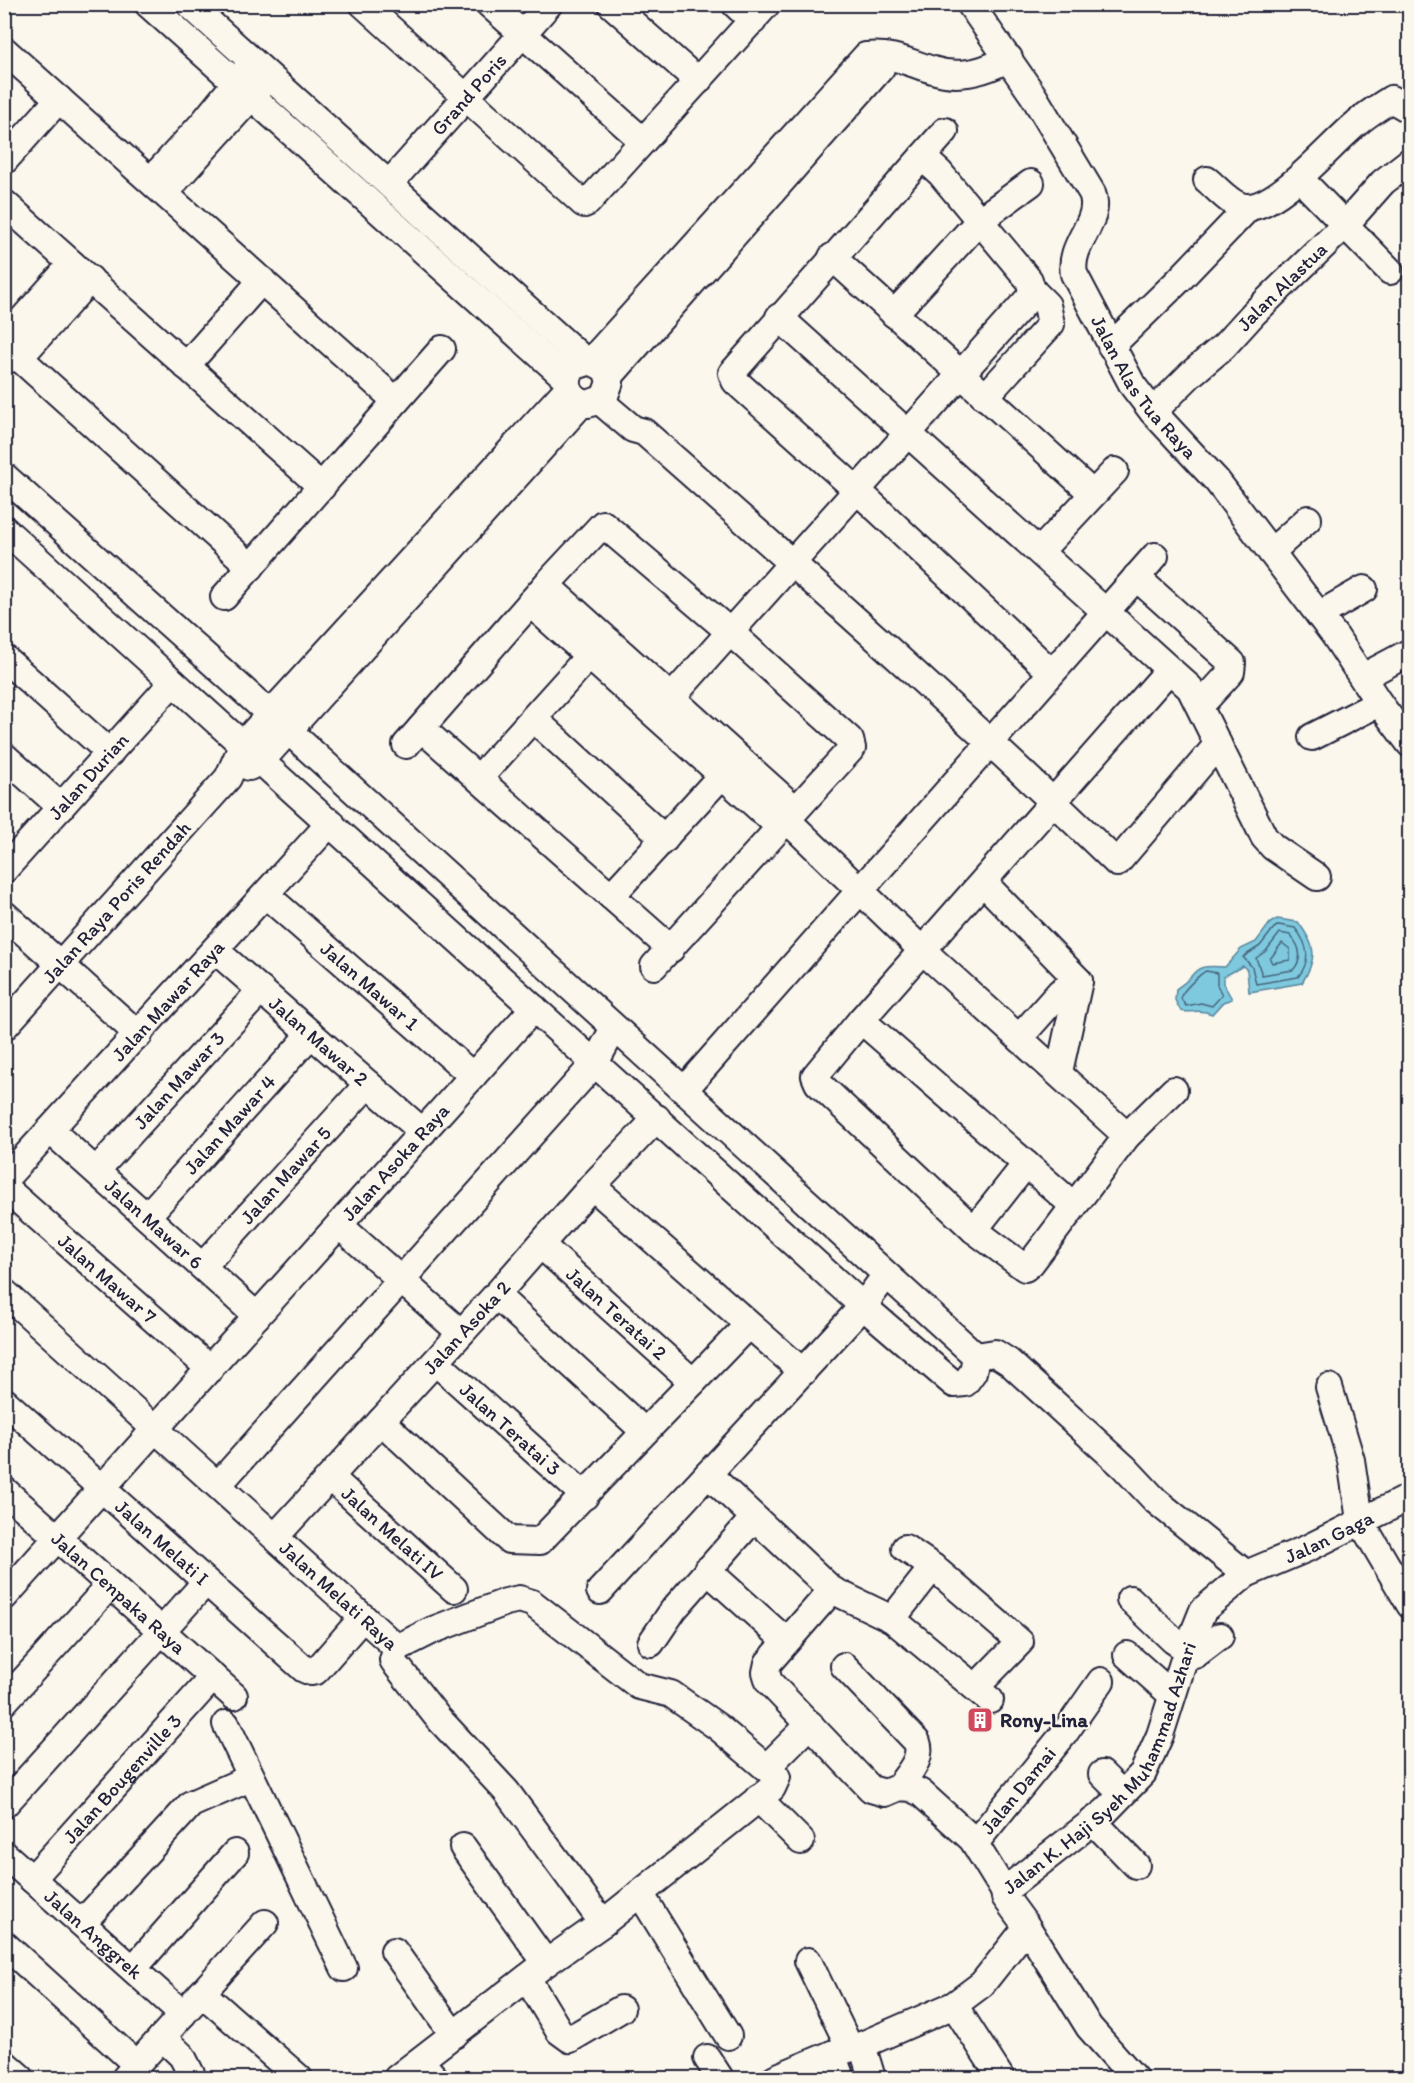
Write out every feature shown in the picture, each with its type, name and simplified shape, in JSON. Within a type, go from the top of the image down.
[{"type":"street","points":[[148,4],[253,79],[388,184],[633,429],[644,432],[792,563],[990,741],[1118,863],[1218,744]]},
{"type":"street","points":[[189,4],[253,79],[589,383]]},
{"type":"street","points":[[363,4],[584,204],[698,81],[751,10]]},
{"type":"street","points":[[489,4],[644,141]]},
{"type":"street","name":"Grand Poris","points":[[388,184],[549,4]]},
{"type":"street","points":[[611,4],[698,81]]},
{"type":"street","name":"Jalan Alas Tua Raya","points":[[970,4],[1009,58],[1083,177],[1096,204],[1074,254],[1072,266],[1079,285],[1103,325],[1111,346],[1133,386],[1153,412],[1217,481],[1319,615],[1410,744]]},
{"type":"street","points":[[4,50],[396,401]]},
{"type":"street","points":[[262,760],[280,722],[589,383],[881,68],[878,58],[900,57],[934,71],[969,73],[993,67],[1009,58]]},
{"type":"street","points":[[158,186],[253,79]]},
{"type":"street","points":[[4,161],[59,99]]},
{"type":"street","points":[[1111,346],[1248,208],[1274,198],[1357,123],[1391,99],[1410,110]]},
{"type":"street","points":[[945,130],[831,257],[732,373],[735,381],[858,491],[1052,672]]},
{"type":"street","points":[[922,157],[940,173],[980,220],[1029,280],[1032,290],[1047,306],[1051,324],[985,397]]},
{"type":"street","name":"Jalan Alastua","points":[[1153,412],[1191,374],[1224,346],[1254,313],[1345,225],[1383,182],[1410,161]]},
{"type":"street","points":[[1207,180],[1235,204],[1248,208]]},
{"type":"street","points":[[894,314],[980,220],[1031,183]]},
{"type":"street","points":[[1310,189],[1390,271]]},
{"type":"street","points":[[4,203],[322,487]]},
{"type":"street","points":[[831,257],[1093,495]]},
{"type":"street","points":[[81,272],[8,350],[251,567]]},
{"type":"street","points":[[186,366],[261,280]]},
{"type":"street","points":[[672,697],[961,376],[1029,298],[1032,290]]},
{"type":"street","points":[[779,317],[1041,550],[1104,612],[1190,688],[1264,837],[1282,854],[1317,877]]},
{"type":"street","points":[[224,597],[442,349]]},
{"type":"street","points":[[1041,550],[1115,471]]},
{"type":"street","points":[[4,476],[280,722],[976,1356]]},
{"type":"street","points":[[1271,552],[1308,519]]},
{"type":"street","points":[[606,524],[730,632],[852,744],[847,756],[786,818],[662,957],[611,896],[479,778],[414,736],[538,594],[606,524]]},
{"type":"street","points":[[4,529],[331,822],[863,1306],[954,1384],[965,1383],[973,1372],[976,1356]]},
{"type":"street","points":[[684,1090],[1155,556]]},
{"type":"street","points":[[1136,577],[1232,663],[1231,672],[1200,706]]},
{"type":"street","points":[[1319,615],[1364,589]]},
{"type":"street","points":[[538,594],[589,656],[722,775],[786,818]]},
{"type":"street","points":[[538,594],[672,697],[786,818],[923,951],[1127,1136]]},
{"type":"street","points":[[1363,677],[1410,652]]},
{"type":"street","points":[[479,778],[589,656]]},
{"type":"street","points":[[4,658],[110,753]]},
{"type":"street","points":[[1169,670],[861,1020],[815,1076],[975,1230],[1027,1268],[1127,1136],[1174,1090]]},
{"type":"street","name":"Jalan Durian","points":[[4,870],[173,682]]},
{"type":"street","points":[[1311,737],[1379,703]]},
{"type":"street","points":[[534,719],[665,838]]},
{"type":"street","name":"Jalan Raya Poris Rendah","points":[[4,1027],[228,778],[243,744],[280,722]]},
{"type":"street","name":"Jalan Raya Poris Rendah","points":[[228,778],[262,760]]},
{"type":"street","points":[[8,767],[61,807]]},
{"type":"street","points":[[611,896],[722,775]]},
{"type":"street","name":"Jalan Mawar Raya","points":[[4,1180],[139,1035],[331,822]]},
{"type":"street","points":[[983,882],[1079,981]]},
{"type":"street","name":"Jalan Mawar 1","points":[[266,895],[473,1076]]},
{"type":"street","points":[[4,914],[139,1035]]},
{"type":"street","name":"Jalan Mawar 2","points":[[215,950],[423,1132]]},
{"type":"street","points":[[1020,1037],[1060,992],[1079,981]]},
{"type":"street","points":[[1059,1072],[1079,981]]},
{"type":"street","name":"Jalan Mawar 3","points":[[96,1170],[261,990]]},
{"type":"street","name":"Jalan Asoka Raya","points":[[4,1597],[534,1008]]},
{"type":"street","points":[[861,1020],[1073,1205]]},
{"type":"street","points":[[218,1485],[595,1064],[615,1028]]},
{"type":"street","name":"Jalan Mawar 4","points":[[148,1215],[311,1034]]},
{"type":"street","name":"Jalan Mawar 5","points":[[202,1266],[368,1084]]},
{"type":"street","name":"Jalan Asoka 2","points":[[275,1537],[496,1296],[592,1186],[657,1118]]},
{"type":"street","name":"Jalan Mawar 6","points":[[50,1130],[148,1215],[257,1316]]},
{"type":"street","points":[[975,1230],[1026,1164]]},
{"type":"street","points":[[592,1186],[803,1372]]},
{"type":"street","name":"Jalan Mawar 7","points":[[4,1187],[210,1369]]},
{"type":"street","points":[[340,1226],[461,1334]]},
{"type":"street","name":"Jalan Teratai 2","points":[[541,1245],[693,1382]]},
{"type":"street","points":[[600,1591],[863,1306],[886,1275]]},
{"type":"street","name":"Jalan Melati Raya","points":[[4,1292],[397,1648],[433,1630],[506,1602],[519,1599],[532,1603],[628,1678],[646,1689],[671,1694],[771,1770]]},
{"type":"street","points":[[496,1296],[644,1431]]},
{"type":"street","points":[[381,1420],[509,1540],[540,1541],[585,1497],[644,1431],[748,1325]]},
{"type":"street","points":[[976,1356],[995,1353],[1009,1362],[1124,1467],[1156,1501],[1246,1574]]},
{"type":"street","name":"Jalan Teratai 3","points":[[436,1362],[585,1497]]},
{"type":"street","points":[[1329,1387],[1352,1460],[1360,1520],[1410,1605]]},
{"type":"street","name":"Jalan Melati I","points":[[4,1401],[103,1488],[205,1583],[304,1669],[311,1672],[321,1665],[363,1617]]},
{"type":"street","points":[[708,1474],[753,1519],[832,1590],[892,1619],[983,1694],[1020,1642],[933,1567],[905,1548]]},
{"type":"street","name":"Jalan Melati IV","points":[[330,1477],[454,1589]]},
{"type":"street","name":"Jalan Cenpaka Raya","points":[[4,1490],[234,1696]]},
{"type":"street","name":"Jalan Gaga","points":[[1246,1574],[1308,1548],[1410,1497]]},
{"type":"street","points":[[651,1643],[674,1609],[753,1519]]},
{"type":"street","points":[[892,1619],[933,1567]]},
{"type":"street","points":[[707,1570],[786,1641]]},
{"type":"street","name":"Jalan K. Haji Syeh Muhammad Azhari","points":[[776,2079],[807,2072],[848,2049],[954,2005],[982,1984],[1027,1927],[1005,1897],[1004,1891],[1094,1821],[1146,1769],[1203,1610],[1246,1574]]},
{"type":"street","points":[[4,1805],[205,1583]]},
{"type":"street","points":[[4,1702],[110,1585]]},
{"type":"street","points":[[832,1590],[768,1663],[765,1672],[769,1682],[871,1789],[885,1792],[899,1787],[911,1788],[921,1793],[954,1820],[975,1843],[1004,1891]]},
{"type":"street","points":[[1130,1599],[1195,1655],[1220,1636]]},
{"type":"street","points":[[397,1648],[393,1660],[397,1666],[438,1718],[506,1791],[603,1923]]},
{"type":"street","points":[[1127,1655],[1172,1695]]},
{"type":"street","points":[[844,1666],[917,1742],[920,1751],[918,1760],[899,1787]]},
{"type":"street","name":"Jalan Bougenville 3","points":[[32,1879],[213,1677]]},
{"type":"street","name":"Jalan Damai","points":[[975,1843],[1064,1734],[1101,1681]]},
{"type":"street","points":[[226,1724],[250,1778],[344,1968]]},
{"type":"street","points":[[397,2079],[427,2070],[454,2036],[537,1970],[603,1923],[775,1784],[771,1770],[810,1724]]},
{"type":"street","points":[[1102,1774],[1122,1794]]},
{"type":"street","points":[[82,1923],[191,1804],[250,1778]]},
{"type":"street","points":[[758,1798],[801,1841]]},
{"type":"street","points":[[1094,1821],[1136,1865]]},
{"type":"street","points":[[463,1847],[537,1970],[560,2031],[570,2038],[621,2009]]},
{"type":"street","points":[[133,1969],[235,1853]]},
{"type":"street","name":"Jalan Anggrek","points":[[4,1854],[183,2014]]},
{"type":"street","points":[[640,1893],[728,2036]]},
{"type":"street","points":[[4,1944],[131,2072],[265,1923]]},
{"type":"street","points":[[1027,1927],[1089,2027],[1134,2079]]},
{"type":"street","points":[[394,1951],[454,2036]]},
{"type":"street","points":[[808,1961],[848,2049],[872,2079]]},
{"type":"street","points":[[202,1993],[299,2079]]},
{"type":"street","points":[[954,2005],[1001,2079]]},
{"type":"street","points":[[162,2037],[182,2056],[193,2079]]},
{"type":"street","points":[[841,2079],[848,2049]]},
{"type":"street","points":[[4,2063],[21,2079]]},
{"type":"water","points":[[1277,919],[1298,922],[1311,945],[1313,959],[1302,983],[1249,992],[1247,970],[1243,966],[1223,977],[1223,983],[1232,999],[1223,1002],[1212,1014],[1203,1011],[1181,1011],[1175,1000],[1176,989],[1200,968],[1225,967],[1241,949],[1256,942],[1270,923]]},
{"type":"place","name":"Rony-Lina","points":[[980,1720]]}]
